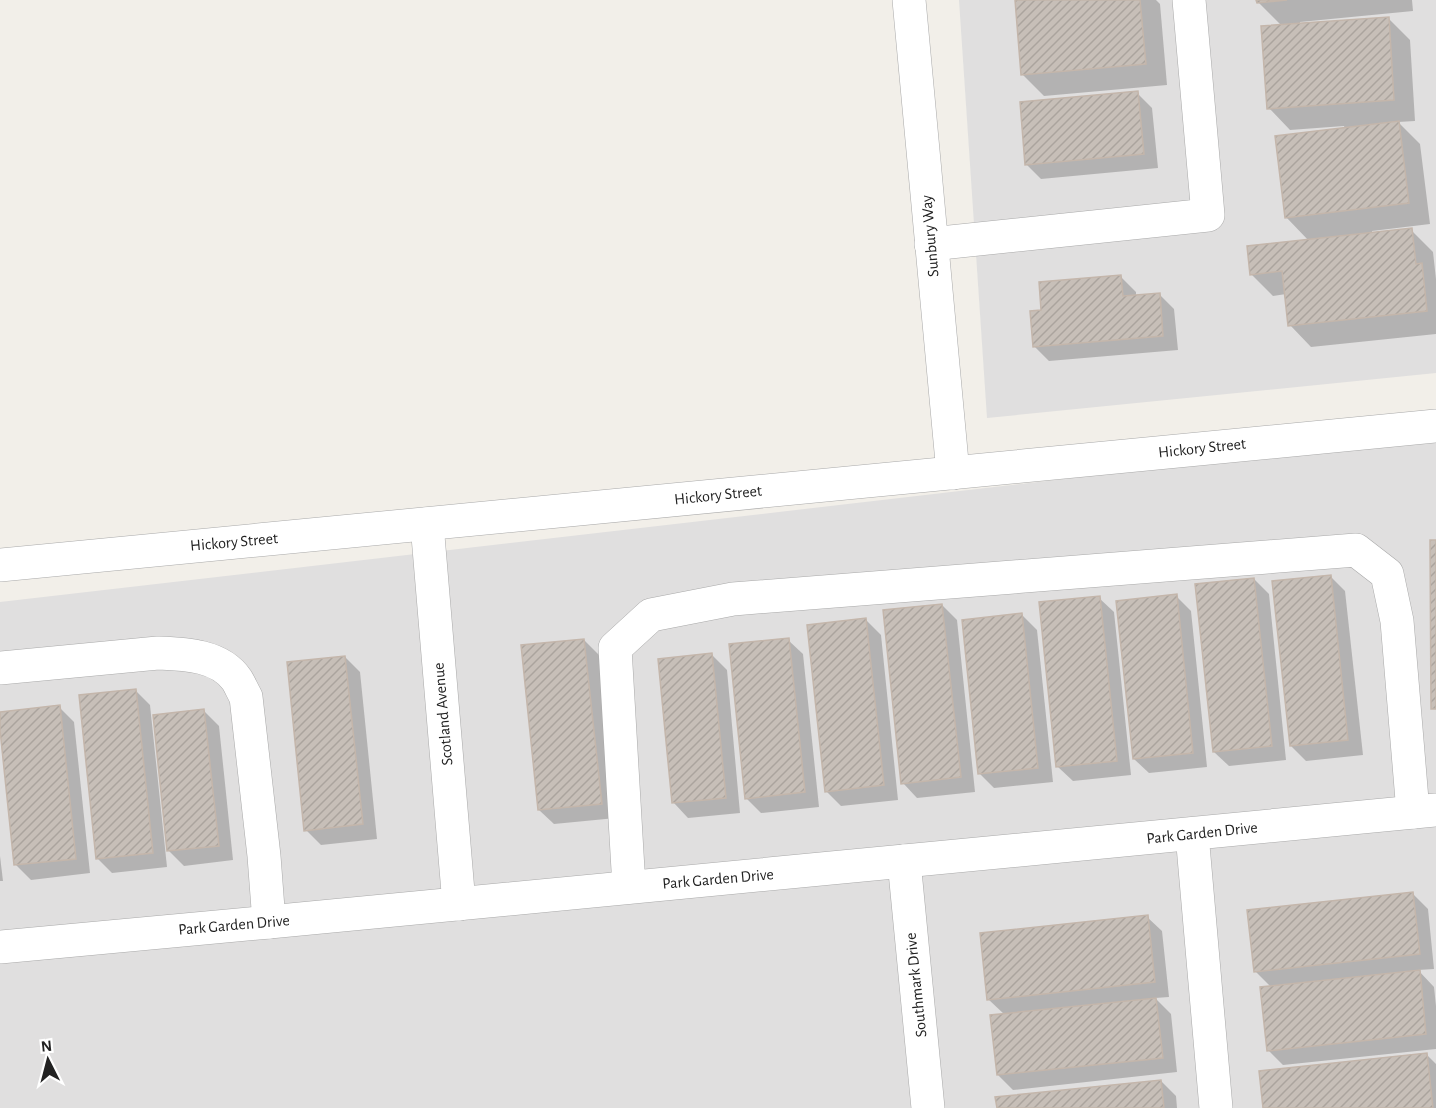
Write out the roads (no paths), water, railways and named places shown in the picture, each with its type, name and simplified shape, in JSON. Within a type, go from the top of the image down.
[{"type":"street","name":"Sunbury Way","points":[[909,0],[953,473]]},
{"type":"street","points":[[931,244],[1208,215],[1189,0]]},
{"type":"street","name":"Hickory Street","points":[[0,565],[1436,426]]},
{"type":"street","name":"Scotland Avenue","points":[[427,524],[459,904]]},
{"type":"street","points":[[628,887],[615,648],[651,615],[733,599],[1356,550],[1387,574],[1397,621],[1425,811]]},
{"type":"street","points":[[0,668],[158,653],[183,654],[206,658],[223,667],[236,678],[246,697],[269,922]]},
{"type":"street","name":"Park Garden Drive","points":[[0,947],[1425,811]]},
{"type":"street","points":[[1192,834],[1216,1108]]},
{"type":"street","name":"Southmark Drive","points":[[904,861],[928,1108]]}]
